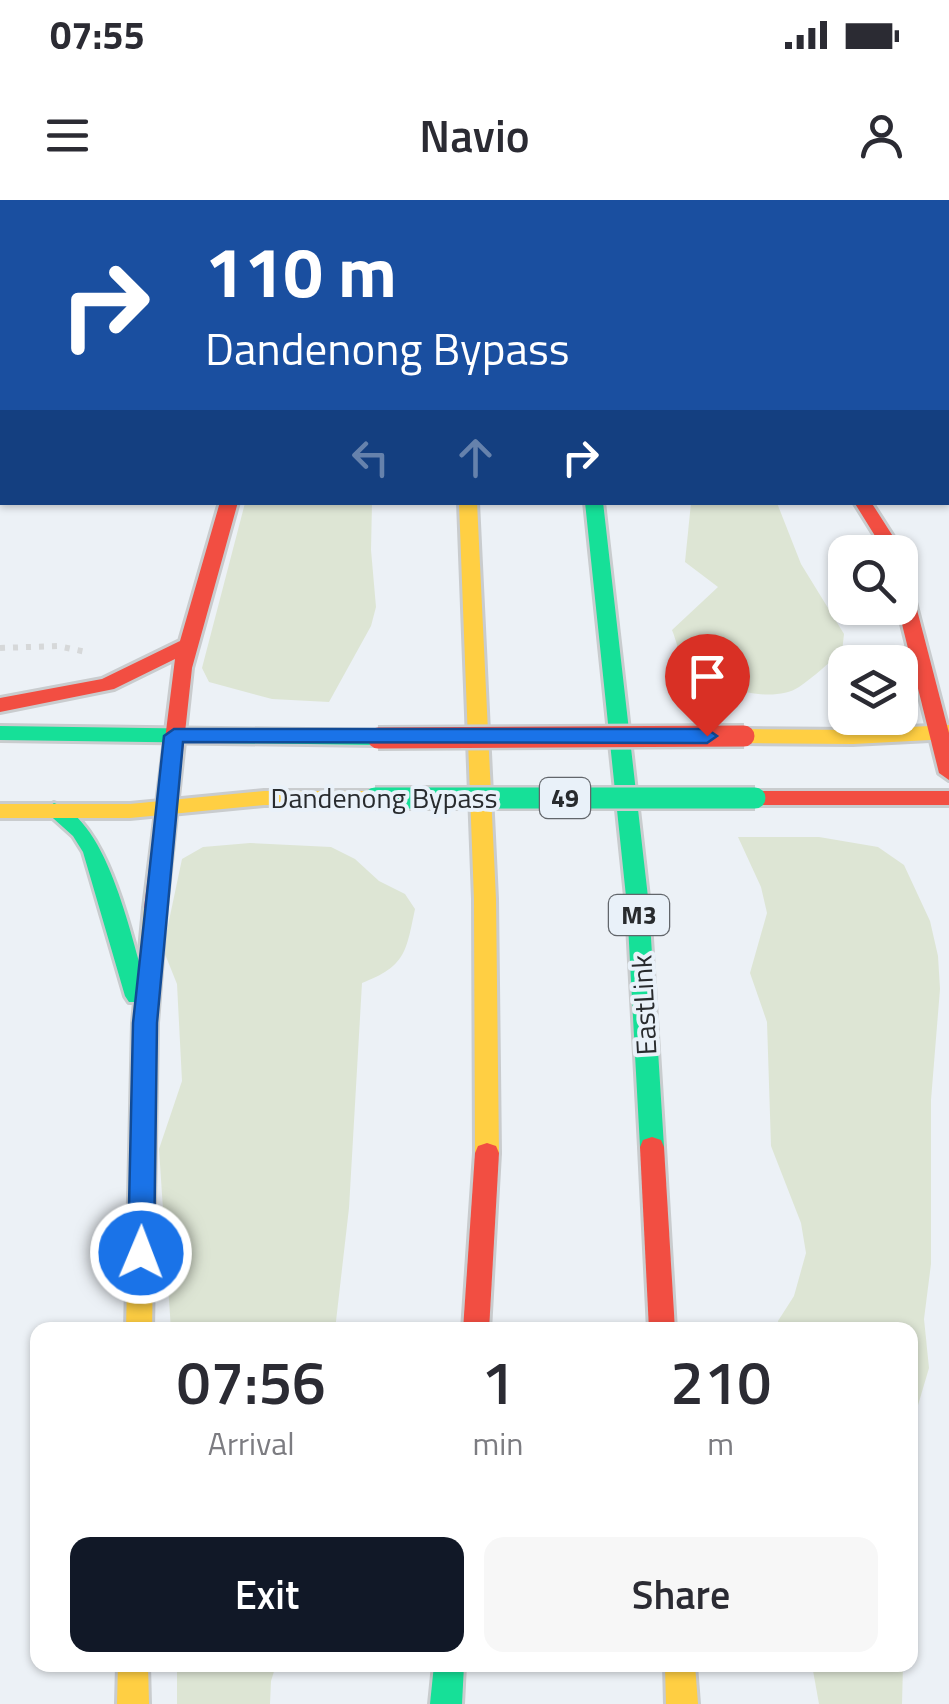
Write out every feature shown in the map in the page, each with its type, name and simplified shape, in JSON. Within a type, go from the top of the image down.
[{"type":"highway","points":[[139,1322],[145,1023],[174,736],[188,644],[228,505]]},
{"type":"highway","points":[[468,505],[485,919],[486,1196],[477,1322]]},
{"type":"highway","name":"EastLink","points":[[594,505],[638,906],[662,1322]]},
{"type":"highway","points":[[864,505],[883,535]]},
{"type":"highway","points":[[918,587],[930,604]]},
{"type":"highway","points":[[913,625],[943,732],[949,773]]},
{"type":"highway","points":[[0,705],[106,684],[188,644]]},
{"type":"highway","name":"49","points":[[0,733],[378,738],[943,732]]},
{"type":"highway","name":"Dandenong Bypass","points":[[0,810],[168,808],[264,798],[949,798]]},
{"type":"highway","points":[[54,810],[80,832],[92,852],[145,1023]]},
{"type":"highway","points":[[133,1672],[133,1704]]},
{"type":"highway","points":[[446,1704],[448,1672]]},
{"type":"highway","points":[[680,1672],[682,1704]]},
{"type":"green space","points":[[244,505],[372,505],[376,607],[371,626],[329,702],[272,699],[209,682],[202,668]]},
{"type":"green space","points":[[691,505],[778,505],[801,564],[828,608],[828,625],[838,625],[844,634],[843,645],[828,645],[828,663],[787,692],[755,694],[722,685],[682,657],[672,630],[718,587],[685,562]]},
{"type":"green space","points":[[738,837],[819,837],[878,847],[904,865],[930,921],[940,989],[931,1100],[931,1264],[924,1319],[929,1368],[918,1405],[918,1322],[778,1322],[794,1296],[806,1253],[801,1223],[771,1146],[767,1022],[750,973],[767,913],[761,887]]},
{"type":"green space","points":[[250,843],[331,847],[405,894],[415,909],[402,956],[388,970],[362,983],[349,1208],[336,1322],[170,1322],[159,1149],[182,1081],[177,984],[163,949],[182,859],[203,847]]},
{"type":"green space","points":[[177,1672],[274,1672],[270,1704],[177,1704]]},
{"type":"green space","points":[[813,1672],[903,1672],[902,1704],[819,1704]]},
{"type":"traffic: fast","points":[[594,505],[638,906],[652,1147]]},
{"type":"traffic: fast","points":[[0,733],[378,738]]},
{"type":"traffic: fast","points":[[375,798],[755,798]]},
{"type":"traffic: fast","points":[[54,810],[80,831],[93,851],[137,996]]},
{"type":"traffic: fast","points":[[446,1704],[448,1672]]},
{"type":"traffic: slow","points":[[468,505],[485,899],[487,1153]]},
{"type":"traffic: slow","points":[[744,736],[853,737],[949,732]]},
{"type":"traffic: slow","points":[[0,811],[130,811],[264,798],[375,798]]},
{"type":"traffic: slow","points":[[139,1322],[145,1023],[155,908]]},
{"type":"traffic: slow","points":[[133,1672],[133,1704]]},
{"type":"traffic: slow","points":[[680,1672],[682,1704]]},
{"type":"traffic: jam","points":[[155,908],[182,668],[228,505]]},
{"type":"traffic: jam","points":[[864,505],[883,535]]},
{"type":"traffic: jam","points":[[912,625],[949,773]]},
{"type":"traffic: jam","points":[[0,705],[107,684],[188,645]]},
{"type":"traffic: jam","points":[[378,738],[744,736]]},
{"type":"traffic: jam","points":[[755,798],[949,798]]},
{"type":"traffic: jam","points":[[652,1147],[662,1322]]},
{"type":"traffic: jam","points":[[476,1322],[487,1153]]},
{"type":"route","points":[[141,1253],[145,1023],[174,736],[707,736]]}]
